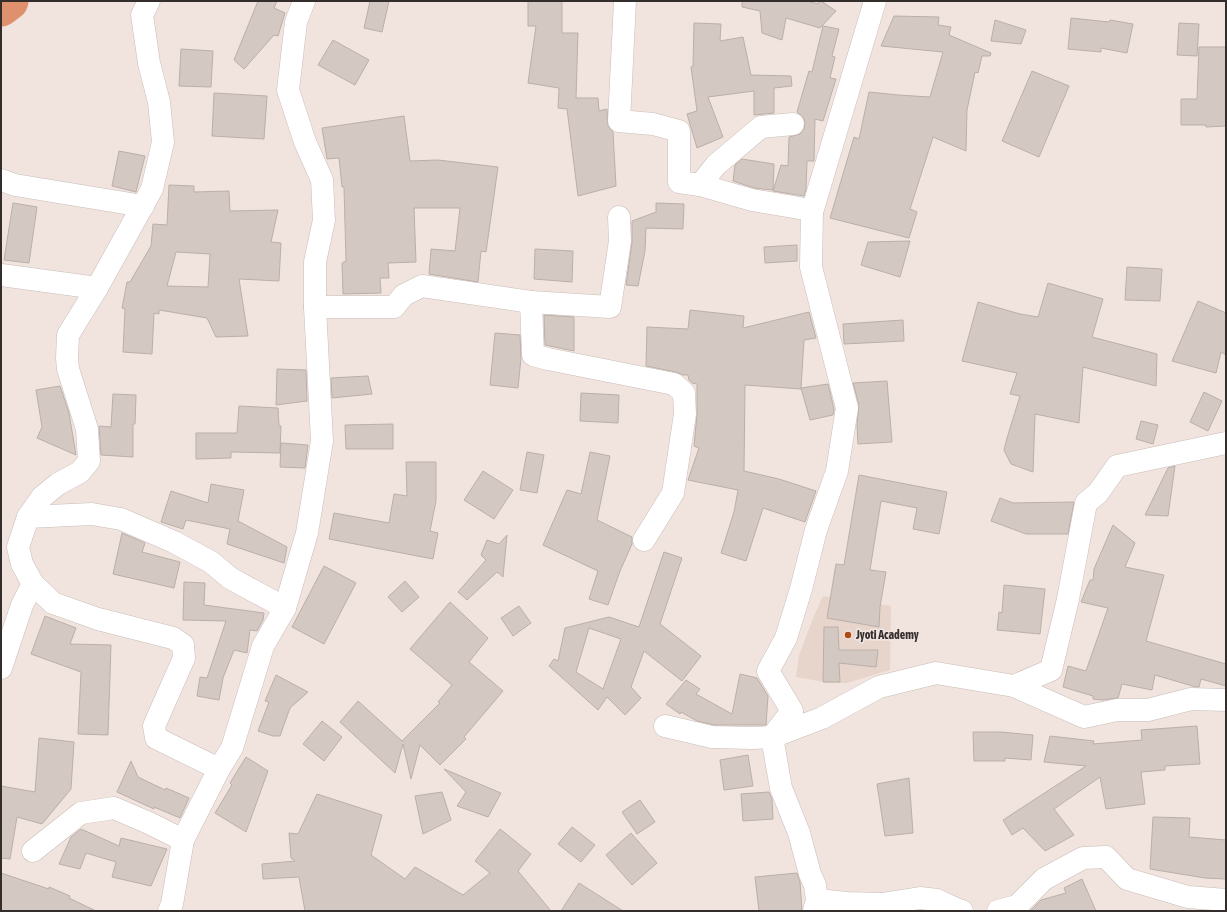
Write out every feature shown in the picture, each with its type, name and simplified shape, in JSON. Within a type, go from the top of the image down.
[{"type":"street","points":[[149,1],[142,15],[149,64],[160,102],[163,142],[152,189],[97,288],[68,334],[68,369],[70,380],[87,429],[89,461],[80,472],[58,484],[42,497],[28,517],[18,547],[22,564],[33,584],[53,603],[98,619],[173,638],[183,645],[184,658],[154,726],[156,738],[219,769]]},
{"type":"street","points":[[169,911],[172,904],[183,840],[219,769],[232,748],[263,646],[285,608],[307,533],[322,441],[315,307],[315,262],[324,220],[322,180],[305,142],[288,90],[296,22],[304,1]]},
{"type":"street","points":[[624,1],[619,121],[653,124],[679,131],[679,182],[752,200],[805,209],[812,212]]},
{"type":"street","points":[[875,1],[812,212],[811,267],[847,408],[837,471],[816,530],[801,589],[786,638],[768,671],[792,711],[772,737],[782,788],[799,833],[810,874],[816,885],[815,906],[847,904],[882,908],[920,898],[936,900],[962,911]]},
{"type":"street","points":[[700,186],[716,165],[761,127],[793,124]]},
{"type":"street","points":[[1,180],[15,185],[143,206]]},
{"type":"street","points":[[315,307],[394,306],[404,295],[422,286],[531,302],[610,308],[620,241],[619,217]]},
{"type":"street","points":[[1,275],[97,288]]},
{"type":"street","points":[[531,302],[533,355],[674,384],[684,393],[685,414],[673,493],[644,540]]},
{"type":"street","points":[[1014,686],[1051,670],[1068,599],[1086,503],[1098,494],[1117,466],[1226,443]]},
{"type":"street","points":[[28,517],[92,514],[121,519],[174,542],[211,562],[230,578],[285,608]]},
{"type":"street","points":[[1,668],[22,605],[33,584]]},
{"type":"street","points":[[665,726],[712,737],[772,737],[822,718],[879,687],[936,673],[1014,686],[1084,717],[1117,710],[1148,710],[1190,699],[1226,700]]},
{"type":"street","points":[[33,852],[81,813],[114,808],[183,840]]},
{"type":"street","points":[[1010,909],[1044,879],[1083,858],[1106,857],[1127,879],[1188,897],[1226,900]]},
{"type":"shaded area","name":"Jyoti Academy","points":[[823,596],[891,606],[890,670],[847,683],[829,683],[796,677],[799,655]]},
{"type":"building","points":[[258,1],[277,1],[274,8],[285,13],[278,36],[274,35],[244,69],[234,60]]},
{"type":"building","points":[[370,1],[389,1],[382,32],[364,28]]},
{"type":"building","points":[[528,1],[562,1],[562,33],[578,33],[576,98],[598,98],[599,111],[607,109],[608,126],[613,132],[616,186],[578,196],[567,109],[558,108],[559,88],[528,83],[536,26],[528,26]]},
{"type":"building","points":[[742,1],[807,1],[818,4],[819,1],[821,1],[836,11],[820,28],[786,18],[782,40],[762,33],[760,11],[742,7]]},
{"type":"building","points":[[894,16],[939,17],[938,25],[951,27],[949,35],[991,53],[990,56],[982,56],[978,73],[975,72],[967,110],[966,151],[933,137],[910,209],[917,212],[909,238],[830,218],[854,137],[859,139],[869,92],[930,97],[943,52],[881,46]]},
{"type":"building","points":[[1071,18],[1109,22],[1110,20],[1133,24],[1127,53],[1101,48],[1101,52],[1068,49]]},
{"type":"building","points":[[995,20],[1026,30],[1021,44],[991,41]]},
{"type":"building","points":[[694,23],[721,24],[720,41],[743,37],[751,75],[791,76],[792,86],[774,88],[774,113],[754,115],[754,91],[708,97],[723,137],[697,148],[687,114],[697,111],[691,67],[693,66]]},
{"type":"building","points":[[1179,23],[1199,24],[1197,56],[1177,55]]},
{"type":"building","points":[[823,26],[839,29],[832,56],[835,57],[830,78],[836,79],[823,121],[815,119],[814,161],[807,161],[806,189],[804,196],[773,191],[781,165],[788,166],[789,137],[800,134],[804,129],[805,122],[803,117],[797,112],[809,71],[812,72]]},
{"type":"building","points":[[333,40],[369,60],[355,85],[318,65]]},
{"type":"building","points":[[1199,47],[1226,47],[1226,126],[1206,127],[1206,125],[1181,125],[1181,99],[1197,99]]},
{"type":"building","points":[[181,49],[213,51],[211,87],[179,86]]},
{"type":"building","points":[[1032,71],[1069,86],[1039,157],[1002,141]]},
{"type":"building","points":[[214,93],[267,96],[264,139],[212,136]]},
{"type":"building","points":[[404,116],[410,161],[438,160],[498,167],[486,252],[481,251],[478,282],[429,274],[431,249],[455,251],[460,208],[414,208],[416,262],[388,263],[389,278],[380,278],[381,293],[343,294],[342,263],[346,261],[344,187],[342,187],[339,158],[327,159],[322,128]]},
{"type":"building","points":[[119,151],[145,156],[136,192],[112,186]]},
{"type":"building","points":[[742,159],[774,164],[773,190],[754,188],[733,181],[735,165]]},
{"type":"building","points":[[169,185],[194,186],[194,192],[229,191],[230,211],[278,210],[271,242],[281,243],[279,281],[239,279],[248,336],[216,337],[207,318],[159,310],[159,314],[154,313],[152,354],[123,352],[125,309],[122,308],[127,282],[130,282],[151,246],[153,224],[167,225]],"holes":[[[176,252],[210,254],[208,287],[167,286]]]},
{"type":"building","points":[[13,203],[37,207],[29,263],[4,260]]},
{"type":"building","points":[[656,203],[684,204],[683,229],[646,228],[645,251],[638,286],[626,285],[632,243],[632,221],[656,212]]},
{"type":"building","points":[[910,241],[900,277],[861,265],[868,242]]},
{"type":"building","points":[[797,245],[797,261],[765,263],[764,247]]},
{"type":"building","points":[[535,249],[573,251],[572,282],[534,279]]},
{"type":"building","points":[[1127,267],[1162,269],[1160,301],[1125,300]]},
{"type":"building","points":[[1048,283],[1103,299],[1092,337],[1157,354],[1156,386],[1083,367],[1079,423],[1035,414],[1033,472],[1011,464],[1004,450],[1020,396],[1010,394],[1017,373],[962,361],[978,302],[1020,314],[1038,317]]},
{"type":"building","points":[[1198,301],[1226,313],[1226,355],[1221,352],[1216,373],[1172,361]]},
{"type":"building","points":[[690,310],[744,316],[743,328],[809,312],[816,338],[804,340],[801,389],[745,385],[744,471],[779,479],[816,491],[805,522],[763,508],[746,561],[721,553],[734,512],[738,490],[688,480],[699,448],[694,446],[697,414],[697,384],[692,383],[689,380],[688,375],[646,366],[647,327],[688,329]]},
{"type":"building","points":[[544,315],[574,317],[574,351],[545,345]]},
{"type":"building","points":[[903,320],[904,341],[844,344],[843,324]]},
{"type":"building","points":[[495,333],[520,335],[521,358],[518,388],[490,385]]},
{"type":"building","points":[[277,369],[306,370],[307,401],[276,405]]},
{"type":"building","points":[[368,376],[372,394],[332,398],[331,378]]},
{"type":"building","points":[[887,381],[892,442],[858,444],[857,425],[859,405],[853,383]]},
{"type":"building","points":[[828,384],[834,409],[833,415],[810,420],[801,388]]},
{"type":"building","points":[[60,386],[69,413],[76,455],[37,438],[42,427],[36,390]]},
{"type":"building","points":[[1204,392],[1222,401],[1208,431],[1190,422]]},
{"type":"building","points":[[581,393],[619,395],[618,423],[580,421]]},
{"type":"building","points":[[113,394],[136,395],[135,424],[133,424],[133,457],[101,455],[99,426],[111,427]]},
{"type":"building","points":[[239,406],[278,408],[279,426],[281,426],[280,453],[231,452],[231,458],[196,459],[196,433],[237,433]]},
{"type":"building","points":[[1141,421],[1158,425],[1153,444],[1136,439]]},
{"type":"building","points":[[393,424],[393,449],[346,449],[345,425]]},
{"type":"building","points":[[281,443],[308,445],[305,468],[280,467]]},
{"type":"building","points":[[527,452],[544,455],[537,493],[520,490]]},
{"type":"building","points":[[590,452],[610,456],[597,520],[632,537],[632,544],[620,571],[608,605],[589,599],[598,571],[543,545],[567,490],[581,494]]},
{"type":"building","points":[[406,462],[436,462],[436,501],[430,531],[438,533],[433,559],[329,539],[334,513],[389,523],[394,494],[407,496]]},
{"type":"building","points":[[1175,466],[1168,516],[1145,515],[1168,468]]},
{"type":"building","points":[[483,471],[513,490],[494,519],[464,500]]},
{"type":"building","points":[[859,475],[947,492],[939,534],[913,529],[917,508],[881,501],[870,570],[886,572],[880,607],[879,627],[827,618],[836,564],[844,565]]},
{"type":"building","points":[[211,484],[244,490],[238,521],[287,547],[284,563],[227,544],[230,529],[186,520],[183,529],[161,522],[171,491],[208,503]]},
{"type":"building","points":[[1000,498],[1013,503],[1074,502],[1068,534],[1026,534],[991,521]]},
{"type":"building","points":[[1113,525],[1135,543],[1125,567],[1164,575],[1146,641],[1226,664],[1226,686],[1201,679],[1199,687],[1196,687],[1155,675],[1152,690],[1122,684],[1118,698],[1102,700],[1093,699],[1093,696],[1063,687],[1068,666],[1086,671],[1108,608],[1081,602],[1090,580],[1093,580],[1094,569]]},
{"type":"building","points":[[122,533],[145,543],[142,552],[180,562],[174,588],[113,574]]},
{"type":"building","points":[[507,535],[503,577],[497,572],[467,600],[458,592],[486,560],[481,555],[487,540],[499,544]]},
{"type":"building","points":[[664,552],[682,558],[660,624],[701,656],[682,681],[644,651],[631,687],[641,698],[625,715],[607,697],[598,710],[549,666],[554,659],[558,661],[565,628],[609,617],[639,627]],"holes":[[[589,628],[621,639],[603,689],[576,672]]]},
{"type":"building","points":[[324,566],[356,583],[324,644],[292,627]]},
{"type":"building","points":[[405,581],[419,597],[402,612],[388,597]]},
{"type":"building","points":[[184,582],[205,583],[204,605],[264,613],[263,620],[257,631],[250,630],[247,653],[234,650],[223,678],[219,700],[197,696],[200,677],[207,678],[226,621],[183,620]]},
{"type":"building","points":[[1004,585],[1045,589],[1040,634],[997,630],[999,612],[1002,613]]},
{"type":"building","points":[[450,602],[488,638],[469,662],[503,691],[464,737],[466,739],[440,765],[420,745],[411,779],[403,744],[395,773],[340,722],[358,701],[402,741],[440,703],[438,702],[452,685],[410,649]]},
{"type":"building","points":[[519,606],[531,623],[513,636],[501,618]]},
{"type":"building","points":[[45,616],[76,628],[70,644],[111,645],[108,735],[78,734],[81,672],[31,654]]},
{"type":"building","points":[[824,627],[838,627],[839,650],[878,650],[876,667],[839,663],[840,682],[823,682]]},
{"type":"building","points":[[740,674],[757,678],[768,696],[766,725],[714,725],[697,721],[681,712],[680,714],[666,704],[686,680],[700,689],[696,694],[732,714]]},
{"type":"building","points":[[276,675],[308,692],[290,708],[280,736],[273,736],[258,731],[269,702],[265,701]]},
{"type":"building","points":[[322,721],[342,737],[324,761],[303,744]]},
{"type":"building","points":[[1197,726],[1200,764],[1165,766],[1165,770],[1141,772],[1145,804],[1106,809],[1100,777],[1054,809],[1074,835],[1045,851],[1023,828],[1012,835],[1003,820],[1086,766],[1044,762],[1050,736],[1094,741],[1093,744],[1142,740],[1141,730]]},
{"type":"building","points":[[973,732],[1001,732],[1033,735],[1031,760],[1005,758],[1005,761],[974,761]]},
{"type":"building","points":[[39,738],[74,742],[71,789],[42,824],[17,817],[10,859],[1,858],[1,786],[35,792]]},
{"type":"building","points":[[748,755],[753,786],[724,790],[720,760]]},
{"type":"building","points":[[246,757],[268,771],[246,832],[215,813],[232,785],[230,783]]},
{"type":"building","points":[[131,761],[138,777],[165,790],[166,788],[189,798],[180,818],[154,807],[154,809],[117,792]]},
{"type":"building","points":[[444,769],[501,793],[488,817],[457,806],[466,792]]},
{"type":"building","points":[[909,778],[913,833],[885,836],[877,784]]},
{"type":"building","points":[[442,792],[451,820],[423,834],[415,796]]},
{"type":"building","points":[[769,792],[772,799],[773,819],[743,821],[741,794]]},
{"type":"building","points":[[317,794],[382,815],[371,855],[405,879],[415,867],[463,895],[490,873],[475,861],[500,829],[531,854],[518,871],[551,911],[305,911],[299,877],[263,879],[262,864],[295,861],[291,858],[289,833],[298,834]]},
{"type":"building","points":[[640,800],[655,822],[637,834],[622,812]]},
{"type":"building","points":[[1153,817],[1190,818],[1189,837],[1226,840],[1226,879],[1205,878],[1150,869]]},
{"type":"building","points":[[572,827],[595,845],[581,862],[558,844]]},
{"type":"building","points":[[81,829],[119,846],[121,838],[167,849],[151,886],[112,877],[116,862],[86,853],[80,869],[59,864],[71,837]]},
{"type":"building","points":[[631,833],[657,863],[632,885],[606,855]]},
{"type":"building","points":[[1,873],[49,889],[49,887],[70,896],[69,898],[96,911],[1,911]]},
{"type":"building","points":[[797,873],[800,882],[802,911],[759,911],[755,877]]},
{"type":"building","points":[[1082,879],[1096,911],[1030,911],[1041,900],[1066,893],[1064,888]]},
{"type":"building","points":[[579,883],[623,911],[561,911]]},
{"type":"waterway","points":[[1,7],[9,1]]},
{"type":"place","name":"Jyoti Academy","points":[[848,635]]}]
